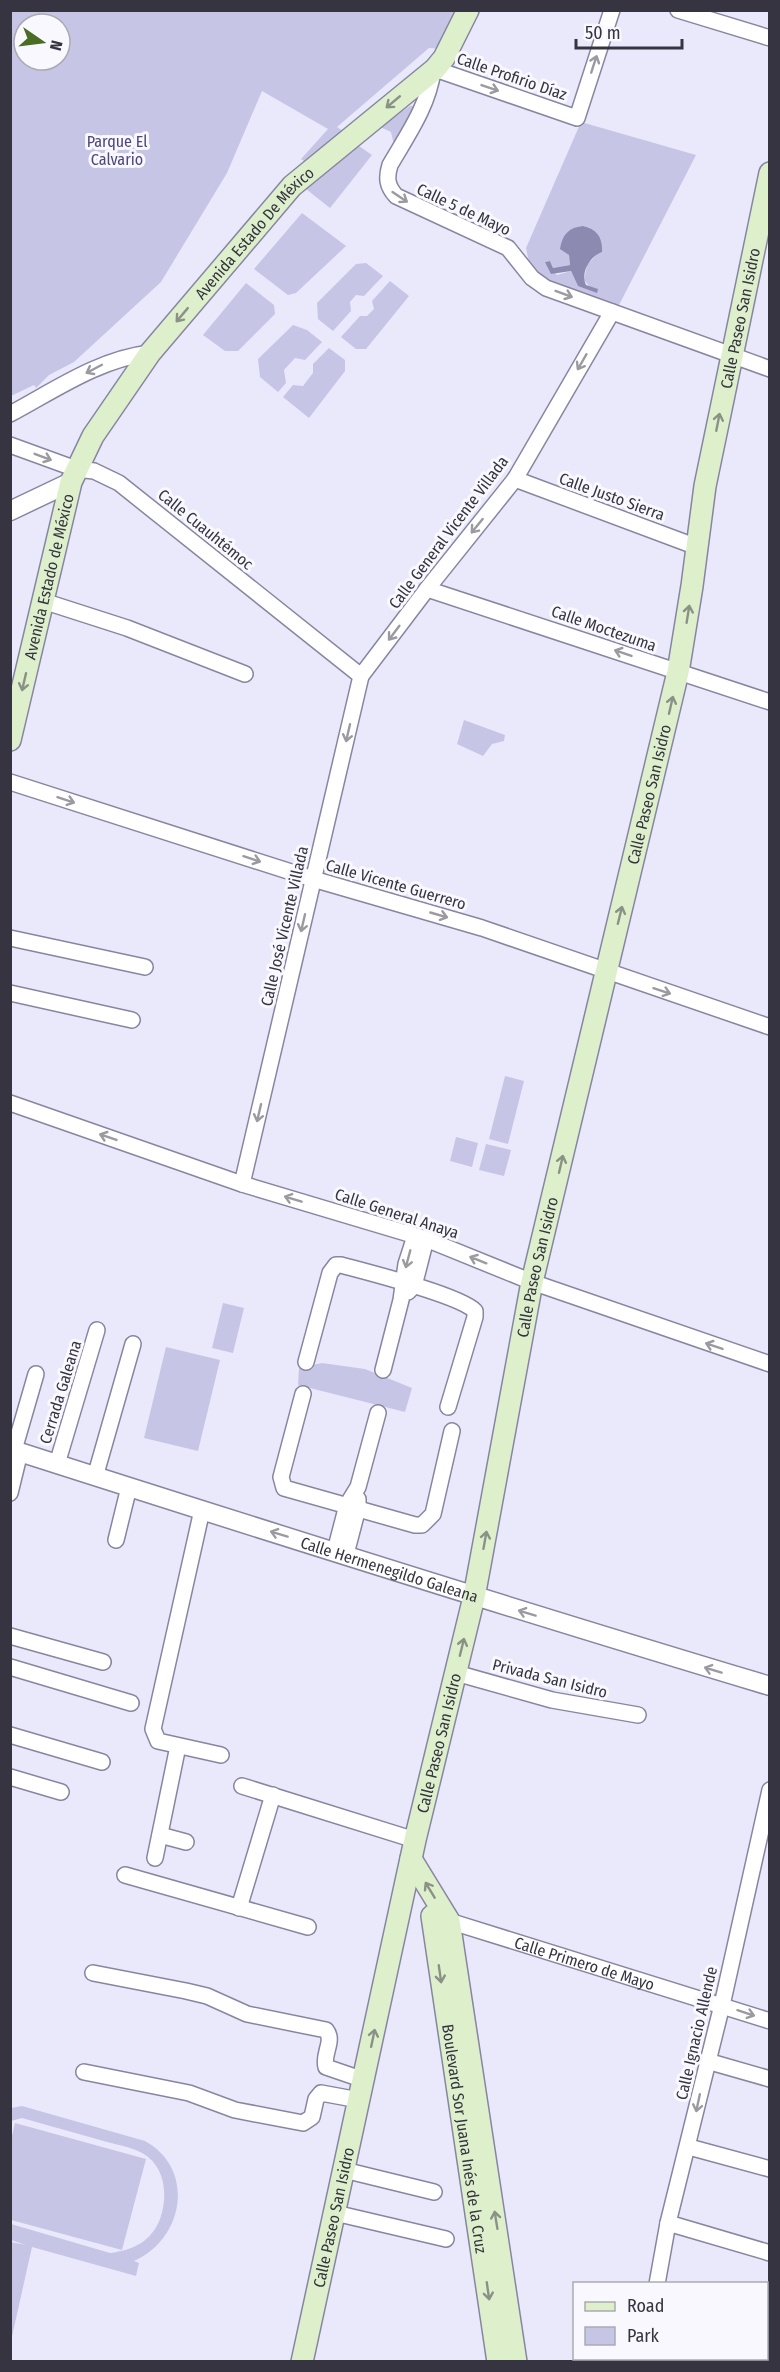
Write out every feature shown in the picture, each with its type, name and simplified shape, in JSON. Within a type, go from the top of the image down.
[{"type":"main road","name":"Avenida Estado De México","points":[[74,476],[93,436],[150,353],[292,186],[434,70],[444,58],[468,10]]},
{"type":"main road","name":"Calle Paseo San Isidro","points":[[302,2361],[413,1850],[474,1597],[532,1282],[678,672],[705,486],[770,173]]},
{"type":"main road","name":"Avenida Estado de México","points":[[10,740],[74,476]]},
{"type":"main road","points":[[413,1850],[440,1918]]},
{"type":"main road","name":"Calle Primero de Mayo","points":[[401,1908],[440,1918]]},
{"type":"main road","name":"Boulevard Sor Juana Inés de la Cruz","points":[[440,1918],[498,2361]]},
{"type":"main road","name":"Boulevard Sor Juana Inés de la Cruz","points":[[440,1918],[516,2361]]},
{"type":"street","name":"Calle Profirio Díaz","points":[[434,70],[577,118],[612,10]]},
{"type":"street","points":[[678,10],[770,38]]},
{"type":"street","name":"Calle 5 de Mayo","points":[[434,70],[423,109],[390,165],[387,174],[389,188],[405,201],[508,248],[532,278],[546,288],[770,369]]},
{"type":"street","name":"Calle General Vicente Villada","points":[[361,676],[515,479],[612,312]]},
{"type":"street","points":[[10,414],[103,364],[150,353]]},
{"type":"street","name":"Calle Cuauhtémoc","points":[[10,445],[74,476],[94,471],[119,483],[361,676]]},
{"type":"street","points":[[10,511],[74,476]]},
{"type":"street","name":"Calle Justo Sierra","points":[[515,479],[697,547]]},
{"type":"street","name":"Calle Moctezuma","points":[[427,589],[770,702]]},
{"type":"street","points":[[43,601],[127,628],[245,674]]},
{"type":"street","name":"Calle José Vicente Villada","points":[[242,1184],[361,676]]},
{"type":"street","name":"Calle Vicente Guerrero","points":[[10,782],[313,879],[482,928],[770,1027]]},
{"type":"street","points":[[10,938],[145,967]]},
{"type":"street","points":[[10,993],[132,1020]]},
{"type":"street","name":"Calle General Anaya","points":[[10,1103],[242,1184],[420,1237],[532,1282],[770,1364]]},
{"type":"street","points":[[383,1370],[420,1237]]},
{"type":"street","points":[[306,1362],[332,1268],[340,1265],[408,1284],[466,1304],[475,1311],[448,1407]]},
{"type":"street","name":"Cerrada Galeana","points":[[57,1464],[97,1330]]},
{"type":"street","points":[[95,1476],[133,1344]]},
{"type":"street","points":[[10,1493],[15,1450],[36,1374]]},
{"type":"street","points":[[303,1394],[281,1483],[288,1490],[353,1506],[415,1525],[428,1522],[433,1514],[452,1431]]},
{"type":"street","points":[[340,1553],[378,1413]]},
{"type":"street","name":"Calle Hermenegildo Galeana","points":[[15,1450],[474,1597],[770,1686]]},
{"type":"street","points":[[116,1540],[129,1487]]},
{"type":"street","points":[[202,1510],[153,1729],[158,1741],[221,1755]]},
{"type":"street","points":[[10,1636],[103,1662]]},
{"type":"street","points":[[10,1667],[131,1703]]},
{"type":"street","name":"Privada San Isidro","points":[[456,1673],[560,1702],[638,1715]]},
{"type":"street","points":[[10,1735],[102,1762]]},
{"type":"street","points":[[154,1858],[178,1746]]},
{"type":"street","points":[[10,1777],[61,1792]]},
{"type":"street","points":[[242,1786],[273,1795],[413,1850]]},
{"type":"street","name":"Calle Ignacio Allende","points":[[657,2282],[668,2223],[689,2147],[770,1790]]},
{"type":"street","points":[[239,1908],[273,1795]]},
{"type":"street","points":[[159,1835],[186,1842]]},
{"type":"street","points":[[125,1875],[308,1927]]},
{"type":"street","name":"Calle Primero de Mayo","points":[[440,1918],[770,2021]]},
{"type":"street","points":[[93,1973],[207,1996],[247,2014],[326,2030],[329,2036],[324,2060],[326,2067],[362,2090]]},
{"type":"street","points":[[707,2061],[770,2079]]},
{"type":"street","points":[[84,2072],[189,2093],[235,2110],[303,2123],[312,2117],[316,2099],[321,2093],[362,2090]]},
{"type":"street","points":[[689,2147],[770,2169]]},
{"type":"street","points":[[344,2170],[434,2192]]},
{"type":"street","points":[[334,2213],[446,2239]]},
{"type":"street","points":[[668,2223],[770,2253]]},
{"type":"green space","name":"Parque El Calvario","points":[[11,11],[457,11],[442,49],[429,48],[337,127],[343,131],[307,163],[301,159],[328,129],[262,91],[227,173],[161,282],[74,362],[49,375],[36,388],[34,385],[11,396]]},
{"type":"green space","points":[[413,106],[414,110],[394,145],[391,132],[380,127]]},
{"type":"green space","points":[[581,122],[696,155],[618,307],[547,282],[530,267],[526,248]],"holes":[[[576,227],[590,228],[598,253],[587,265],[584,280],[589,286],[578,286],[571,271],[557,275],[545,262],[550,261],[553,268],[570,265],[569,255],[564,250]]]},
{"type":"green space","points":[[359,146],[372,155],[330,208],[306,189]]},
{"type":"green space","points":[[302,213],[346,246],[296,293],[288,295],[254,269]]},
{"type":"green space","points":[[366,263],[383,276],[364,296],[356,295],[350,302],[351,311],[333,331],[318,319],[317,303],[356,264]]},
{"type":"green space","points":[[390,281],[409,296],[366,349],[356,349],[341,337],[360,316],[367,316],[374,309],[372,301]]},
{"type":"green space","points":[[246,283],[274,305],[275,314],[238,351],[225,351],[203,335]]},
{"type":"green space","points":[[293,325],[307,330],[322,342],[305,360],[295,358],[284,370],[286,383],[278,392],[260,377],[258,359]]},
{"type":"green space","points":[[329,348],[345,360],[345,371],[309,418],[283,397],[293,385],[303,386],[313,373],[313,364]]},
{"type":"green space","points":[[464,720],[505,735],[504,741],[492,744],[483,756],[457,744]]},
{"type":"green space","points":[[505,1076],[524,1081],[508,1144],[489,1139]]},
{"type":"green space","points":[[456,1137],[478,1143],[472,1167],[450,1161]]},
{"type":"green space","points":[[486,1144],[511,1150],[504,1176],[479,1170]]},
{"type":"green space","points":[[223,1303],[244,1308],[233,1353],[212,1348]]},
{"type":"green space","points":[[166,1347],[220,1360],[198,1451],[144,1438]]},
{"type":"green space","points":[[322,1363],[365,1369],[412,1388],[405,1412],[298,1385],[299,1368]]},
{"type":"green space","points":[[22,2106],[145,2141],[161,2153],[172,2168],[177,2185],[177,2203],[173,2221],[164,2237],[151,2251],[134,2261],[139,2263],[136,2276],[32,2247],[11,2341],[11,2242],[26,2245],[11,2240],[11,2224],[110,2253],[134,2247],[152,2234],[160,2219],[164,2201],[160,2174],[150,2159],[142,2153],[22,2118],[11,2121],[11,2108]]},
{"type":"green space","points":[[15,2123],[146,2159],[122,2250],[11,2220],[11,2140]]},
{"type":"shaded area","points":[[583,226],[595,232],[601,242],[602,252],[590,261],[584,275],[586,285],[598,289],[597,293],[578,286],[571,271],[551,274],[545,262],[550,261],[553,268],[570,265],[569,255],[560,249],[561,244],[564,236],[570,230]]}]
